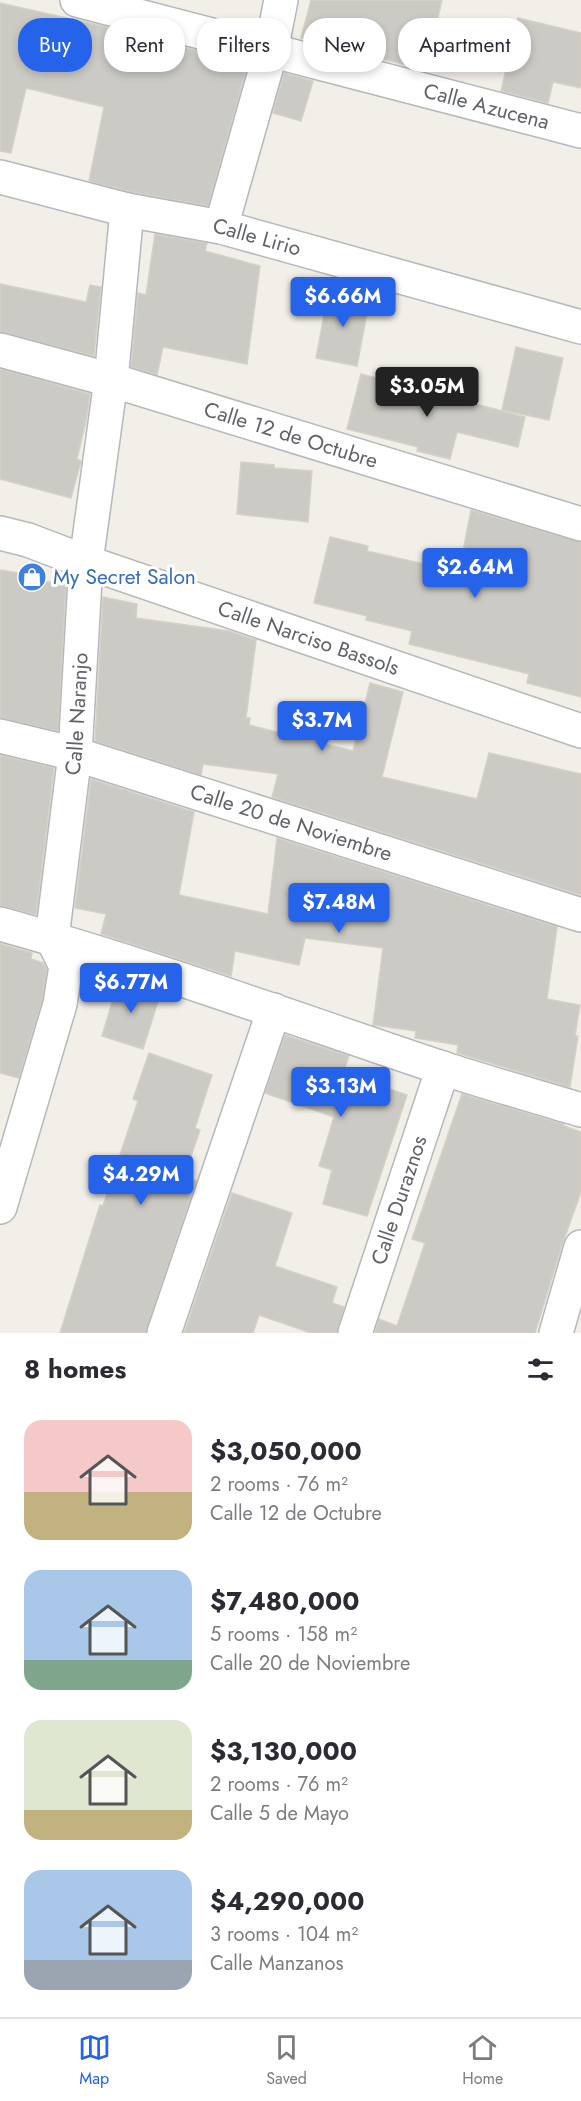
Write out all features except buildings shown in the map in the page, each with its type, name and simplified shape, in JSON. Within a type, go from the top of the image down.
[{"type":"street","name":"Calle Azucena","points":[[77,0],[197,32]]},
{"type":"street","points":[[277,18],[281,0]]},
{"type":"street","name":"Calle Azucena","points":[[291,56],[581,131]]},
{"type":"street","points":[[221,227],[264,72]]},
{"type":"street","name":"Calle Lirio","points":[[0,177],[127,210],[221,227],[581,327]]},
{"type":"street","name":"Calle Naranjo","points":[[52,938],[75,754],[86,562],[111,380],[127,210]]},
{"type":"street","name":"Calle 12 de Octubre","points":[[0,350],[111,380],[581,524]]},
{"type":"street","name":"Calle Narciso Bassols","points":[[0,533],[28,540],[86,562],[581,731]]},
{"type":"street","name":"Calle 20 de Noviembre","points":[[0,736],[75,754],[581,915]]},
{"type":"street","points":[[0,924],[52,938],[443,1068],[581,1110]]},
{"type":"street","points":[[0,1207],[60,1004],[66,966],[52,938]]},
{"type":"street","points":[[164,1333],[274,1010]]},
{"type":"street","name":"Calle Duraznos","points":[[355,1333],[443,1068]]},
{"type":"street","points":[[556,1333],[581,1247]]},
{"type":"place","name":"My Secret Salon","points":[[32,577]]}]
